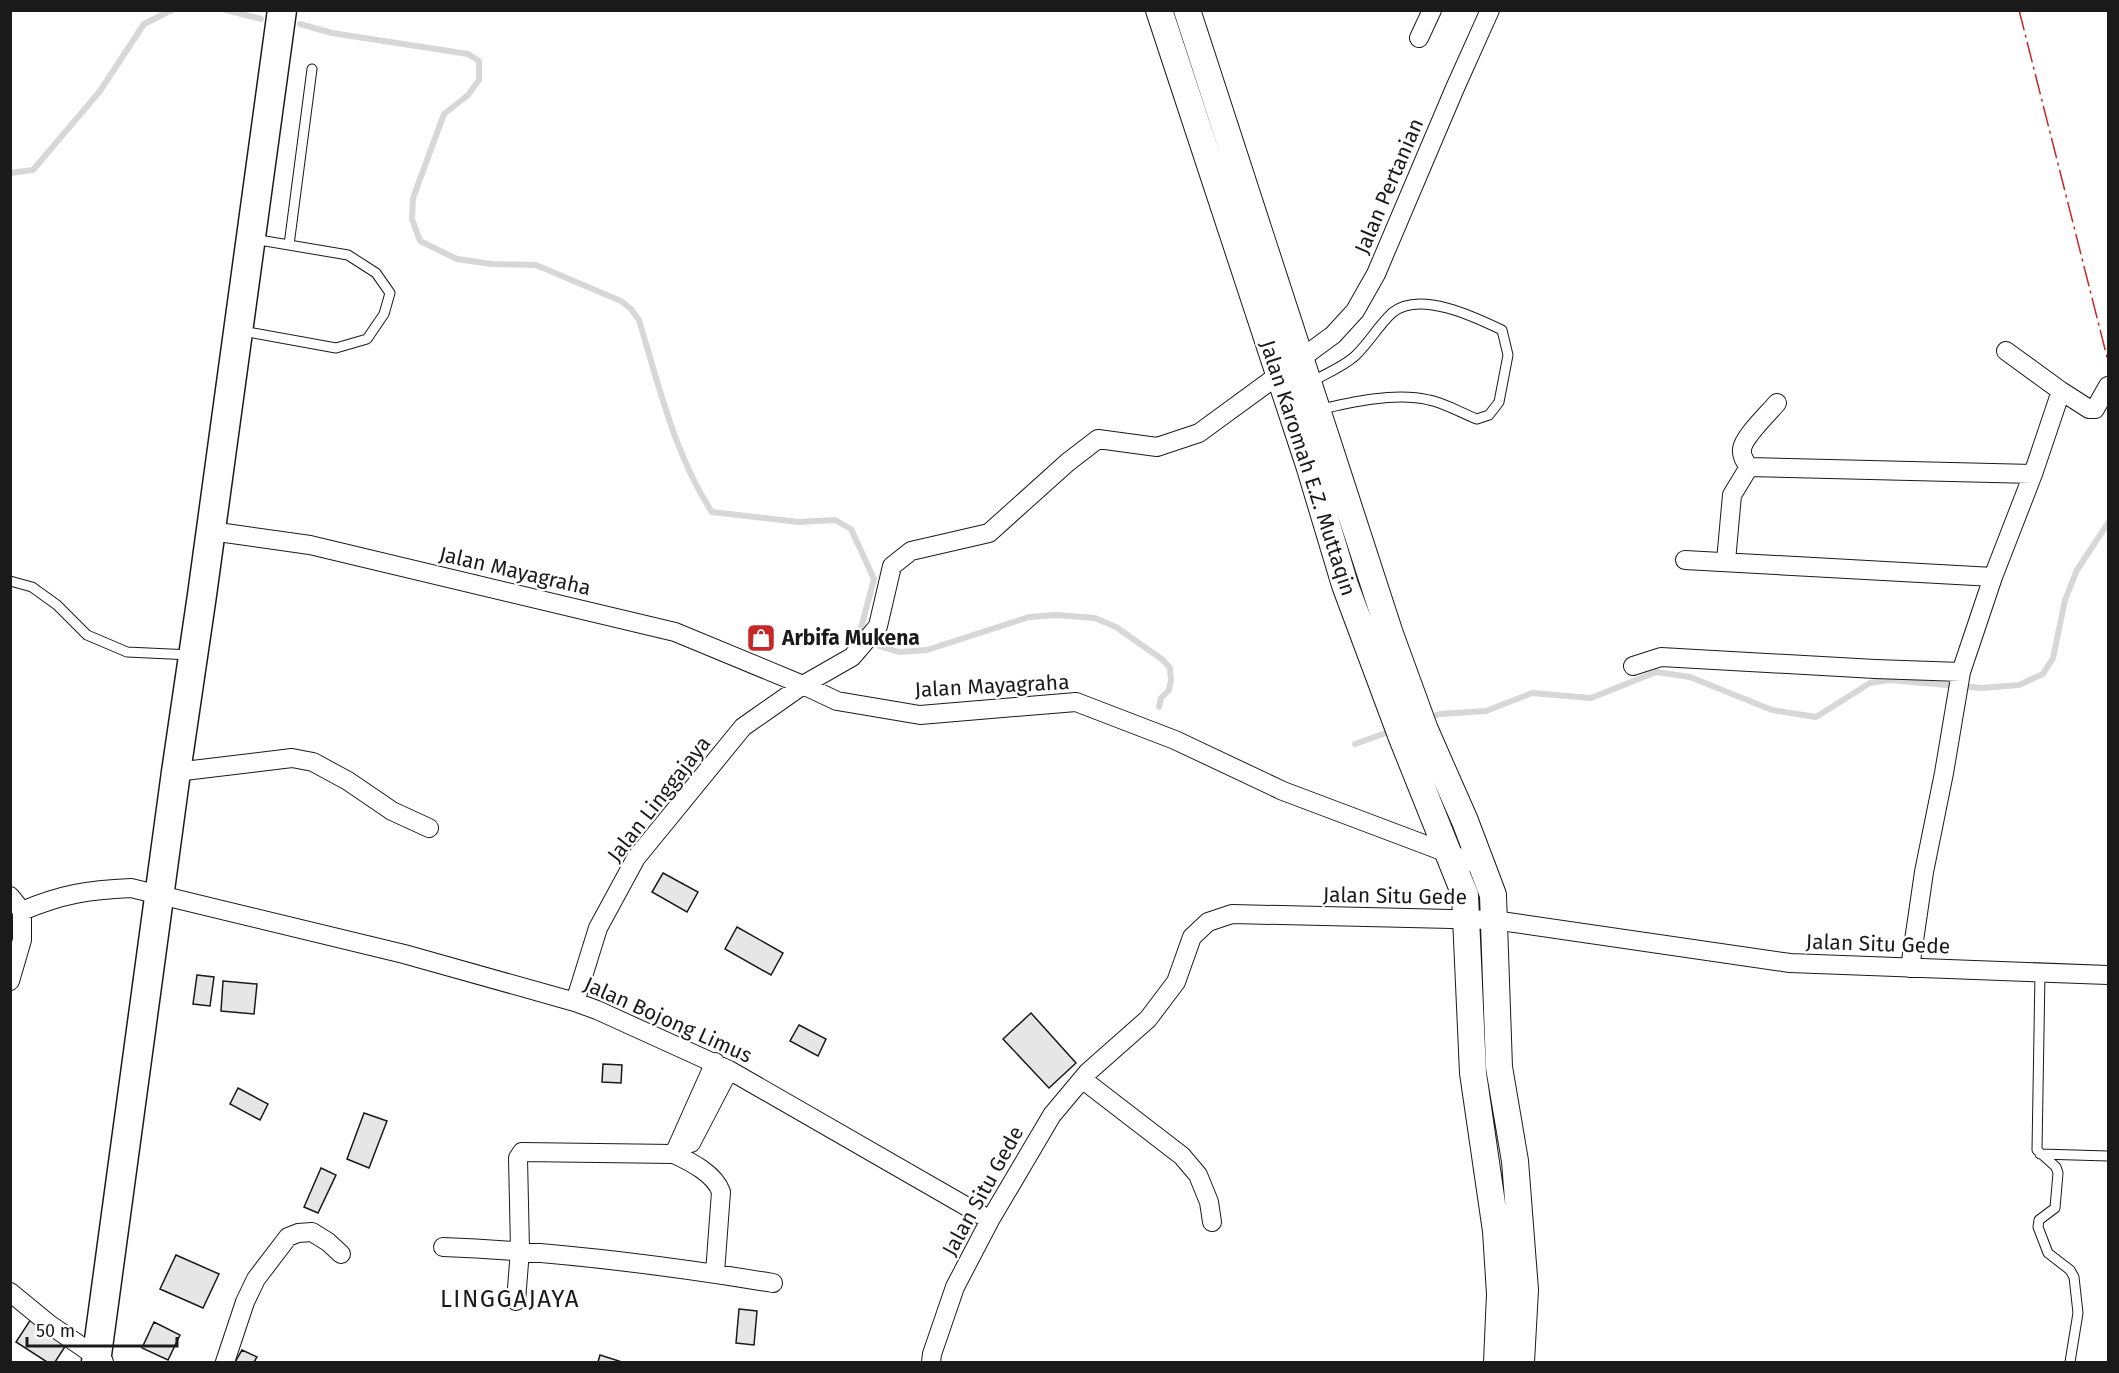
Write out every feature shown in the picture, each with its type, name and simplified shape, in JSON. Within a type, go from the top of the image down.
[{"type":"main road","points":[[100,1361],[176,772],[282,10]]},
{"type":"street","name":"Jalan Karomah E.Z. Muttaqin","points":[[1159,10],[1309,465],[1345,585],[1383,688],[1414,734],[1482,866],[1493,895],[1499,1067],[1515,1161],[1525,1290],[1521,1362]]},
{"type":"street","name":"Jalan Karomah E.Z. Muttaqin","points":[[1187,10],[1317,411],[1408,681],[1414,734],[1449,854],[1465,895],[1473,1073],[1494,1220],[1499,1273],[1497,1362]]},
{"type":"street","points":[[1419,38],[1432,10]]},
{"type":"street","name":"Jalan Pertanian","points":[[878,626],[892,566],[911,551],[989,533],[1068,462],[1098,439],[1157,447],[1199,433],[1333,335],[1355,311],[1376,274],[1490,10]]},
{"type":"street","points":[[2006,351],[2089,409],[2095,410],[2109,386]]},
{"type":"street","points":[[1911,968],[1924,872],[1944,773],[1960,675],[2061,391]]},
{"type":"street","points":[[1749,467],[1743,458],[1742,448],[1777,403]]},
{"type":"street","points":[[1749,467],[2033,474]]},
{"type":"street","points":[[1726,561],[1732,495],[1749,467]]},
{"type":"street","name":"Jalan Mayagraha","points":[[211,531],[310,545],[675,632],[837,701],[920,715],[1076,702],[1175,740],[1283,791],[1482,866]]},
{"type":"street","points":[[1685,560],[1993,577]]},
{"type":"street","name":"Jalan Linggajaya","points":[[575,1002],[598,928],[636,858],[743,728],[803,685],[852,657],[878,626]]},
{"type":"street","points":[[1633,666],[1661,657],[1960,675]]},
{"type":"street","points":[[176,772],[292,758],[313,762],[348,781],[392,811],[429,828]]},
{"type":"street","name":"Jalan Bojong Limus","points":[[22,911],[47,900],[88,890],[131,888],[404,954],[575,1002],[722,1066],[990,1220]]},
{"type":"street","points":[[10,896],[22,911],[22,940],[10,981]]},
{"type":"street","name":"Jalan Situ Gede","points":[[931,1362],[955,1287],[990,1220],[1052,1115],[1082,1079],[1148,1018],[1176,982],[1192,937],[1208,922],[1232,914],[1494,920],[1790,963],[2109,975]]},
{"type":"street","points":[[679,1156],[722,1066]]},
{"type":"street","points":[[1082,1079],[1182,1156],[1198,1175],[1209,1202],[1212,1222]]},
{"type":"street","points":[[516,1301],[520,1250],[518,1158],[522,1152],[679,1156],[717,1181],[722,1192],[715,1273]]},
{"type":"street","points":[[225,1362],[245,1302],[288,1237],[298,1233],[312,1232],[341,1254]]},
{"type":"street","points":[[443,1247],[520,1250],[715,1273],[772,1283]]},
{"type":"street","points":[[10,1292],[100,1361]]},
{"type":"lane","points":[[289,245],[312,69]]},
{"type":"lane","points":[[239,330],[336,348],[367,339],[384,314],[390,293],[376,273],[348,255],[251,239]]},
{"type":"lane","points":[[1309,383],[1354,357],[1394,312],[1416,304],[1432,304],[1475,317],[1502,330],[1508,355],[1499,402],[1489,415],[1476,419],[1429,400],[1387,397],[1352,402],[1317,411]]},
{"type":"lane","points":[[10,581],[32,586],[57,605],[87,635],[127,651],[193,655]]},
{"type":"lane","points":[[2040,973],[2037,1150],[2056,1167],[2058,1173],[2055,1208],[2039,1220],[2038,1227],[2048,1253],[2070,1270],[2074,1277],[2078,1313],[2070,1362]]},
{"type":"lane","points":[[2040,1154],[2109,1156]]},
{"type":"building","points":[[663,873],[698,892],[687,912],[652,892]]},
{"type":"building","points":[[737,927],[783,953],[771,975],[725,949]]},
{"type":"building","points":[[197,975],[214,977],[210,1006],[193,1004]]},
{"type":"building","points":[[223,981],[257,984],[254,1014],[221,1011]]},
{"type":"building","points":[[1031,1013],[1076,1063],[1049,1088],[1003,1039]]},
{"type":"building","points":[[799,1025],[826,1039],[818,1056],[790,1041]]},
{"type":"building","points":[[603,1064],[622,1065],[621,1083],[602,1082]]},
{"type":"building","points":[[238,1088],[268,1104],[260,1120],[230,1104]]},
{"type":"building","points":[[364,1113],[387,1121],[369,1168],[347,1159]]},
{"type":"building","points":[[321,1168],[336,1175],[318,1213],[304,1207]]},
{"type":"building","points":[[176,1255],[219,1274],[203,1308],[160,1289]]},
{"type":"building","points":[[739,1309],[757,1311],[754,1345],[736,1343]]},
{"type":"building","points":[[31,1319],[68,1342],[55,1362],[47,1362],[16,1342]]},
{"type":"building","points":[[154,1322],[180,1335],[168,1360],[142,1348]]},
{"type":"building","points":[[242,1350],[257,1357],[254,1362],[235,1362]]},
{"type":"building","points":[[600,1355],[622,1362],[598,1362]]},
{"type":"waterway","points":[[10,173],[33,170],[100,91],[144,24],[172,10]]},
{"type":"waterway","points":[[226,10],[261,19]]},
{"type":"waterway","points":[[300,24],[332,33],[468,54],[479,61],[479,80],[468,95],[444,114],[413,198],[412,219],[420,241],[457,259],[492,264],[536,265],[621,301],[631,309],[639,320],[678,443],[699,490],[712,512],[799,522],[835,520],[851,529],[874,579],[861,628],[879,646],[899,652],[927,650],[1029,617],[1056,615],[1095,618],[1116,627],[1163,660],[1170,668],[1169,690],[1161,698],[1159,707]]},
{"type":"waterway","points":[[1427,718],[1440,714],[1486,711],[1532,693],[1591,698],[1656,672],[1690,677],[1772,710],[1816,717],[1870,683],[1889,680],[1982,688],[2019,685],[2043,674],[2053,658],[2065,600],[2077,570],[2108,523]]},
{"type":"waterway","points":[[1355,744],[1394,730]]},
{"type":"power","points":[[2019,10],[2108,361]]},
{"type":"place","name":"Arbifa Mukena","points":[[761,638]]},
{"type":"district","name":"LINGGAJAYA","points":[[510,1299]]}]
